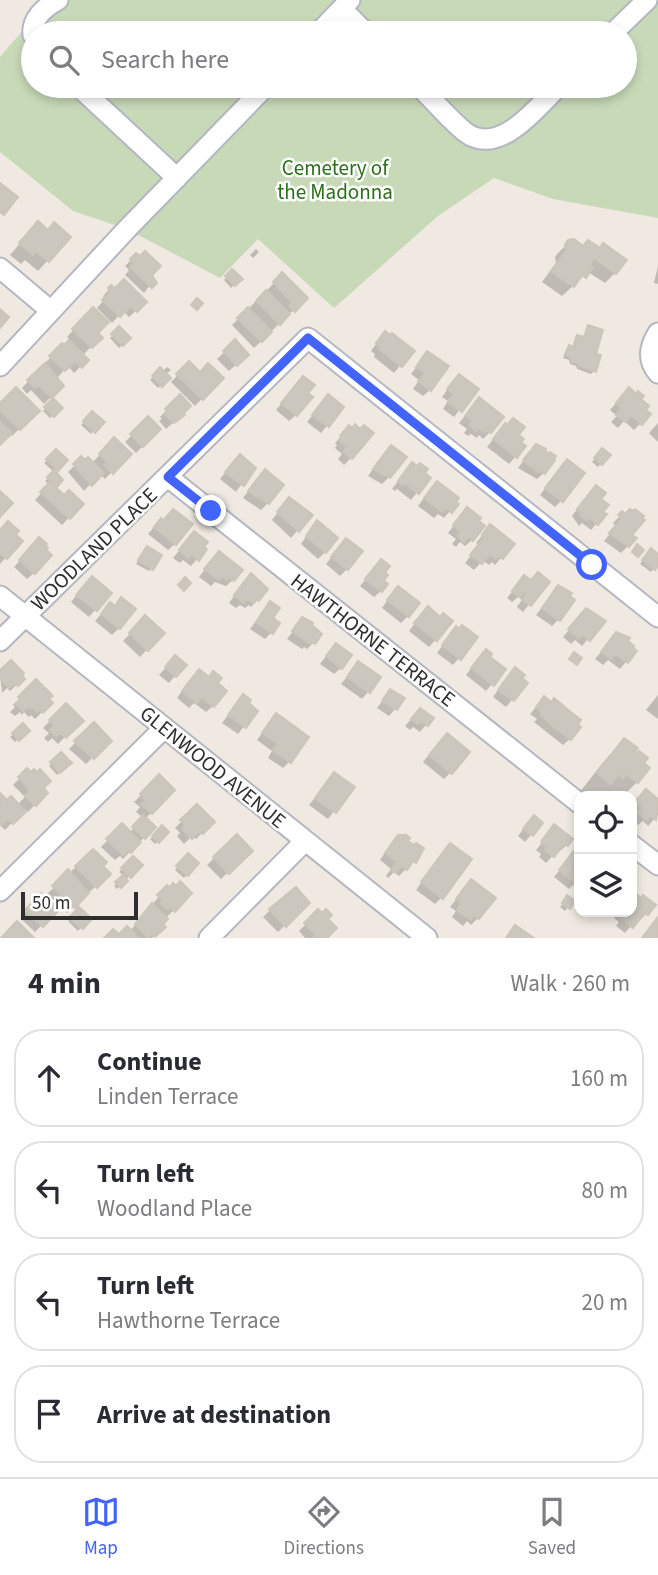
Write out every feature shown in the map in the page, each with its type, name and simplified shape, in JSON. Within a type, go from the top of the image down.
[{"type":"street","points":[[35,21],[58,0]]},
{"type":"street","points":[[625,21],[647,0]]},
{"type":"street","points":[[329,21],[344,4],[357,21]]},
{"type":"street","points":[[91,98],[177,178]]},
{"type":"street","points":[[0,366],[127,229],[254,98]]},
{"type":"street","points":[[431,98],[466,133],[479,139],[491,140],[517,126],[546,98]]},
{"type":"street","points":[[0,268],[51,311]]},
{"type":"street","points":[[658,333],[650,350],[650,360],[658,373]]},
{"type":"street","name":"WOODLAND PLACE","points":[[0,641],[308,338],[658,617]]},
{"type":"street","name":"HAWTHORNE TERRACE","points":[[168,477],[574,799]]},
{"type":"street","name":"GLENWOOD AVENUE","points":[[0,596],[427,938]]},
{"type":"street","points":[[0,891],[164,728]]},
{"type":"street","points":[[209,938],[304,841]]},
{"type":"street","points":[[637,849],[658,865]]},
{"type":"green space","name":"Cemetery of the Madonna","points":[[49,0],[658,0],[658,218],[553,199],[494,178],[438,216],[334,308],[258,239],[220,278],[127,229],[73,211],[0,152],[0,57],[21,33],[21,98],[637,98],[637,21],[31,21]]},
{"type":"building","points":[[0,183],[18,197],[4,215],[0,212]]},
{"type":"building","points":[[38,221],[48,230],[54,222],[71,237],[49,262],[36,251],[33,255],[19,243]]},
{"type":"building","points":[[574,239],[583,246],[588,240],[600,248],[603,243],[627,260],[616,274],[594,258],[590,265],[593,268],[586,278],[582,275],[574,287],[551,271],[566,251],[568,240]]},
{"type":"building","points":[[145,251],[161,266],[152,275],[157,283],[152,288],[130,267],[134,263],[130,259],[136,253],[140,256]]},
{"type":"building","points":[[232,269],[243,279],[235,286],[225,276]]},
{"type":"building","points":[[282,272],[308,298],[295,312],[289,306],[292,302],[273,282]]},
{"type":"building","points":[[124,279],[147,302],[137,312],[131,306],[120,317],[102,300],[111,291],[108,288],[111,285],[115,288]]},
{"type":"building","points":[[266,290],[290,314],[280,325],[256,301]]},
{"type":"building","points":[[197,298],[203,303],[197,310],[191,305]]},
{"type":"building","points":[[93,307],[109,322],[98,333],[103,338],[92,348],[72,329]]},
{"type":"building","points":[[248,307],[272,332],[262,342],[237,318]]},
{"type":"building","points":[[0,309],[9,317],[0,328]]},
{"type":"building","points":[[588,325],[603,330],[596,354],[601,355],[596,372],[572,362],[571,357],[565,355],[569,345],[573,347],[577,335],[584,337]]},
{"type":"building","points":[[119,326],[131,338],[123,346],[111,334]]},
{"type":"building","points":[[385,331],[390,335],[392,333],[415,351],[402,367],[379,349],[381,347],[376,343]]},
{"type":"building","points":[[235,339],[249,355],[237,366],[223,351]]},
{"type":"building","points":[[69,340],[89,360],[82,368],[76,361],[65,371],[49,356]]},
{"type":"building","points":[[427,351],[449,366],[431,391],[418,381],[425,373],[416,367]]},
{"type":"building","points":[[189,361],[200,372],[208,363],[224,378],[203,400],[176,374]]},
{"type":"building","points":[[45,363],[64,386],[52,398],[38,385],[35,388],[27,380]]},
{"type":"building","points":[[160,367],[171,378],[162,387],[152,376]]},
{"type":"building","points":[[459,374],[479,389],[462,412],[448,402],[454,394],[447,389]]},
{"type":"building","points":[[303,376],[315,385],[308,393],[313,397],[297,416],[281,403]]},
{"type":"building","points":[[16,387],[40,411],[20,430],[0,410],[0,403]]},
{"type":"building","points":[[629,387],[636,394],[638,391],[644,396],[641,399],[649,406],[646,410],[651,414],[642,425],[631,415],[626,422],[616,415],[622,408],[616,403]]},
{"type":"building","points":[[180,394],[191,406],[185,415],[174,423],[164,414],[167,411],[165,409]]},
{"type":"building","points":[[328,394],[344,407],[329,427],[312,415]]},
{"type":"building","points":[[479,397],[504,417],[491,433],[487,430],[485,433],[479,428],[476,431],[469,425],[472,421],[465,416]]},
{"type":"building","points":[[53,398],[63,408],[54,417],[44,407]]},
{"type":"building","points":[[92,411],[105,422],[95,433],[83,421]]},
{"type":"building","points":[[148,416],[161,429],[143,447],[130,434]]},
{"type":"building","points":[[513,418],[525,427],[519,435],[526,446],[517,458],[493,439],[505,423],[507,425]]},
{"type":"building","points":[[0,422],[12,433],[0,445]]},
{"type":"building","points":[[355,424],[360,429],[364,425],[374,433],[352,459],[343,452],[347,447],[340,441],[343,438],[340,436],[349,425],[352,428]]},
{"type":"building","points":[[114,437],[132,454],[113,474],[104,465],[107,462],[99,454]]},
{"type":"building","points":[[536,444],[556,456],[545,474],[523,460]]},
{"type":"building","points":[[391,445],[407,457],[390,478],[373,469]]},
{"type":"building","points":[[602,448],[611,455],[602,465],[594,458]]},
{"type":"building","points":[[56,449],[68,460],[58,471],[46,459]]},
{"type":"building","points":[[240,454],[256,468],[244,486],[225,472]]},
{"type":"building","points":[[81,456],[85,460],[88,457],[104,473],[92,486],[73,464]]},
{"type":"building","points":[[567,459],[585,473],[563,502],[545,488]]},
{"type":"building","points":[[412,462],[417,466],[420,463],[428,469],[425,473],[431,478],[419,494],[398,481]]},
{"type":"building","points":[[265,469],[284,485],[269,504],[248,491]]},
{"type":"building","points":[[54,470],[63,480],[57,487],[47,477]]},
{"type":"building","points":[[437,481],[459,498],[456,502],[459,504],[452,513],[446,508],[442,512],[424,498]]},
{"type":"building","points":[[50,482],[64,495],[69,490],[84,504],[70,519],[40,492]]},
{"type":"building","points":[[596,485],[606,493],[601,499],[609,505],[603,512],[607,514],[598,525],[590,518],[587,521],[577,509]]},
{"type":"building","points":[[0,491],[13,503],[0,517]]},
{"type":"building","points":[[289,497],[313,515],[299,532],[277,512]]},
{"type":"building","points":[[467,507],[481,518],[479,521],[485,526],[473,541],[468,537],[464,542],[457,536],[461,532],[453,525]]},
{"type":"building","points":[[173,509],[193,524],[176,545],[154,527]]},
{"type":"building","points":[[630,509],[635,509],[645,520],[632,535],[637,538],[629,547],[609,533],[622,518],[618,515],[622,511],[625,514]]},
{"type":"building","points":[[317,520],[338,538],[326,553],[306,536]]},
{"type":"building","points":[[8,521],[19,531],[16,535],[23,541],[7,559],[0,553],[0,530]]},
{"type":"building","points":[[490,524],[515,544],[503,559],[499,556],[496,559],[490,554],[482,564],[470,555]]},
{"type":"building","points":[[194,531],[208,542],[199,561],[191,554],[188,558],[179,550]]},
{"type":"building","points":[[39,537],[47,544],[46,550],[52,555],[35,574],[19,560]]},
{"type":"building","points":[[346,538],[363,551],[348,570],[331,557]]},
{"type":"building","points":[[637,544],[644,550],[638,557],[632,552]]},
{"type":"building","points":[[147,546],[162,555],[153,570],[138,560]]},
{"type":"building","points":[[651,548],[658,554],[658,566],[655,570],[642,560]]},
{"type":"building","points":[[219,551],[243,570],[234,581],[222,576],[219,580],[204,569]]},
{"type":"building","points":[[381,559],[390,566],[384,581],[388,584],[382,592],[365,579]]},
{"type":"building","points":[[538,572],[550,582],[531,606],[522,600],[527,593],[525,591],[520,597],[512,591],[524,575],[531,580]]},
{"type":"building","points":[[251,573],[268,589],[259,601],[256,599],[253,603],[247,599],[244,603],[234,595]]},
{"type":"building","points":[[92,576],[112,593],[97,611],[76,595]]},
{"type":"building","points":[[185,577],[191,583],[184,591],[178,585]]},
{"type":"building","points":[[558,585],[572,593],[570,596],[575,600],[560,621],[542,608]]},
{"type":"building","points":[[398,586],[420,603],[409,617],[387,600]]},
{"type":"building","points":[[121,597],[136,609],[120,629],[101,614],[110,602],[115,606]]},
{"type":"building","points":[[270,601],[280,608],[273,618],[280,623],[273,634],[256,622]]},
{"type":"building","points":[[428,606],[440,617],[443,613],[453,621],[437,641],[414,623]]},
{"type":"building","points":[[586,608],[606,621],[590,641],[582,634],[579,638],[568,629]]},
{"type":"building","points":[[145,615],[165,633],[148,651],[129,633]]},
{"type":"building","points":[[302,617],[313,623],[322,634],[315,644],[312,641],[310,644],[292,631]]},
{"type":"building","points":[[462,625],[478,637],[461,660],[442,645],[456,626],[459,629]]},
{"type":"building","points":[[616,632],[630,638],[628,641],[637,651],[628,663],[615,654],[611,659],[601,652]]},
{"type":"building","points":[[336,643],[352,655],[342,669],[326,656]]},
{"type":"building","points":[[486,649],[492,654],[490,657],[506,669],[494,686],[471,668]]},
{"type":"building","points":[[574,652],[582,658],[577,665],[569,659]]},
{"type":"building","points":[[175,655],[187,665],[176,677],[165,667]]},
{"type":"building","points":[[11,660],[24,673],[22,675],[25,679],[18,686],[15,683],[9,688],[0,679],[0,670]]},
{"type":"building","points":[[358,661],[381,677],[370,693],[347,677]]},
{"type":"building","points":[[515,667],[525,675],[522,678],[528,683],[514,701],[498,690]]},
{"type":"building","points":[[199,669],[209,677],[213,671],[222,678],[218,683],[227,691],[214,707],[202,697],[197,703],[182,691]]},
{"type":"building","points":[[36,679],[53,696],[49,699],[53,703],[43,713],[32,707],[23,711],[16,704],[20,700],[18,697]]},
{"type":"building","points":[[390,689],[405,698],[397,710],[382,701]]},
{"type":"building","points":[[243,694],[258,711],[246,728],[228,715]]},
{"type":"building","points":[[544,696],[551,702],[554,698],[567,709],[553,726],[540,715],[542,712],[536,707]]},
{"type":"building","points":[[66,703],[84,721],[66,738],[60,733],[56,737],[50,730],[54,725],[49,720]]},
{"type":"building","points":[[420,708],[434,718],[428,726],[411,719]]},
{"type":"building","points":[[567,709],[581,720],[578,724],[581,727],[571,740],[553,726]]},
{"type":"building","points":[[276,713],[309,737],[291,763],[273,750],[278,744],[262,733]]},
{"type":"building","points":[[94,722],[112,741],[94,759],[74,741]]},
{"type":"building","points":[[23,723],[30,731],[19,741],[12,733]]},
{"type":"building","points":[[447,733],[470,752],[452,774],[429,755]]},
{"type":"building","points":[[624,738],[638,748],[634,754],[639,751],[648,758],[644,763],[650,768],[638,783],[626,774],[623,778],[618,774],[611,784],[597,773]]},
{"type":"building","points":[[61,752],[72,763],[60,773],[50,762]]},
{"type":"building","points":[[27,768],[31,772],[40,769],[51,781],[44,788],[48,793],[36,806],[25,796],[30,790],[18,777]]},
{"type":"building","points":[[334,772],[355,787],[336,813],[315,798]]},
{"type":"building","points":[[159,774],[175,790],[152,814],[141,804],[146,800],[140,794]]},
{"type":"building","points":[[646,789],[658,799],[656,820],[650,815],[646,820],[637,812],[640,808],[637,800]]},
{"type":"building","points":[[0,793],[7,800],[11,796],[26,812],[13,824],[8,819],[0,824]]},
{"type":"building","points":[[197,804],[215,822],[203,834],[200,831],[192,839],[182,829],[185,825],[180,820]]},
{"type":"building","points":[[143,815],[156,827],[145,839],[132,827]]},
{"type":"building","points":[[534,815],[543,823],[533,836],[523,829]]},
{"type":"building","points":[[122,823],[141,842],[131,853],[128,850],[123,855],[106,839]]},
{"type":"building","points":[[554,824],[573,839],[568,846],[565,843],[554,857],[545,850],[547,847],[541,842]]},
{"type":"building","points":[[162,825],[169,832],[159,843],[152,836]]},
{"type":"building","points":[[237,834],[253,851],[229,874],[213,857]]},
{"type":"building","points":[[398,835],[406,835],[410,838],[408,841],[424,848],[416,863],[413,861],[407,870],[401,866],[396,873],[391,869],[397,861],[385,853]]},
{"type":"building","points":[[450,843],[472,859],[443,899],[421,882]]},
{"type":"building","points":[[93,849],[107,862],[103,866],[111,874],[97,888],[75,866]]},
{"type":"building","points":[[574,850],[574,882],[559,870]]},
{"type":"building","points":[[188,853],[199,863],[188,876],[176,866]]},
{"type":"building","points":[[133,856],[143,865],[131,878],[121,868]]},
{"type":"building","points":[[68,869],[89,893],[75,908],[52,886]]},
{"type":"building","points":[[123,875],[128,881],[121,888],[115,882]]},
{"type":"building","points":[[471,879],[496,898],[479,919],[474,915],[471,920],[457,910],[461,904],[456,899]]},
{"type":"building","points":[[180,881],[192,893],[175,912],[160,903],[163,900],[157,895],[167,885],[170,887],[173,883],[176,886]]},
{"type":"building","points":[[296,887],[310,903],[286,927],[269,909]]},
{"type":"building","points":[[41,893],[59,910],[43,927],[25,910]]},
{"type":"building","points":[[567,895],[574,900],[570,909],[562,903]]},
{"type":"building","points":[[637,895],[641,898],[643,895],[656,905],[648,915],[645,912],[633,928],[621,918],[637,917]]},
{"type":"building","points":[[152,903],[168,919],[163,924],[166,927],[155,937],[152,934],[148,938],[135,924]]},
{"type":"building","points":[[79,907],[92,919],[83,929],[69,918]]},
{"type":"building","points":[[318,909],[322,913],[326,909],[332,915],[328,919],[337,928],[327,938],[313,938],[316,935],[304,923]]},
{"type":"building","points":[[658,917],[658,938],[642,938]]},
{"type":"building","points":[[17,921],[34,938],[1,938]]},
{"type":"building","points":[[515,925],[534,938],[506,938]]},
{"type":"building","points":[[127,926],[139,938],[104,938],[113,929],[119,934]]},
{"type":"route","points":[[211,511],[168,477],[308,338],[592,565]]}]
